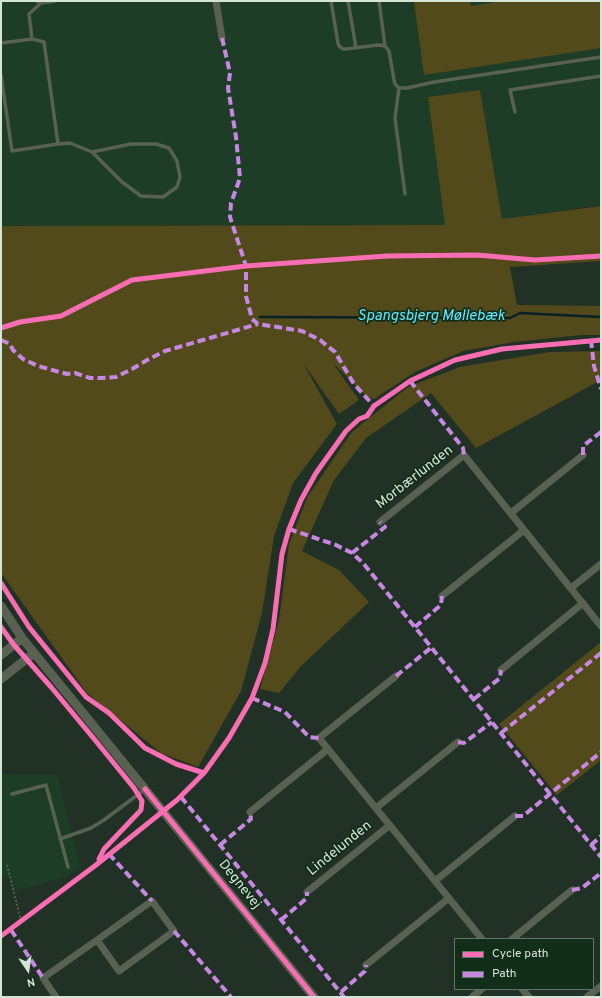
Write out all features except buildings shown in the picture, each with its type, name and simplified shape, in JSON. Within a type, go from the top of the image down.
[{"type":"street","points":[[216,1],[222,38]]},
{"type":"street","name":"Morbærlunden","points":[[380,522],[464,455],[601,626]]},
{"type":"street","points":[[511,513],[583,455]]},
{"type":"street","points":[[442,596],[524,530]]},
{"type":"street","points":[[571,588],[601,564]]},
{"type":"street","points":[[500,670],[583,603]]},
{"type":"street","name":"Degnevej","points":[[1,606],[22,638],[34,653],[314,997]]},
{"type":"street","points":[[1,656],[22,638]]},
{"type":"street","points":[[1,680],[34,653]]},
{"type":"street","name":"Lindelunden","points":[[396,676],[319,738],[481,938]]},
{"type":"street","name":"Lindelunden","points":[[376,808],[458,742]]},
{"type":"street","points":[[250,812],[328,749]]},
{"type":"street","points":[[435,881],[515,816]]},
{"type":"street","name":"Lindelunden","points":[[306,892],[390,825]]},
{"type":"street","points":[[513,938],[572,890]]},
{"type":"street","points":[[366,964],[449,898]]},
{"type":"street","points":[[56,997],[43,978],[152,901],[174,932],[119,971],[97,940]]},
{"type":"street","points":[[587,997],[601,986]]},
{"type":"street","points":[[472,997],[481,990]]},
{"type":"lane","points":[[36,1],[41,3],[55,1]]},
{"type":"lane","points":[[331,1],[338,43],[342,48],[356,48],[382,44],[385,46]]},
{"type":"lane","points":[[348,1],[356,48]]},
{"type":"lane","points":[[379,1],[385,46],[389,51],[395,84],[399,88],[407,88],[434,82],[601,57]]},
{"type":"lane","points":[[32,39],[29,14],[41,3]]},
{"type":"lane","points":[[1,43],[32,39],[44,42],[58,144]]},
{"type":"lane","points":[[1,75],[12,151],[70,143],[92,152],[122,182],[141,196],[163,197],[177,187],[180,177],[177,161],[169,148],[156,144],[131,144],[92,152]]},
{"type":"lane","points":[[514,112],[510,90],[601,76]]},
{"type":"lane","points":[[399,88],[395,118],[405,194]]},
{"type":"lane","points":[[12,794],[46,785],[68,867]]},
{"type":"lane","points":[[60,839],[91,828],[145,789]]},
{"type":"path","points":[[7,865],[21,921]]},
{"type":"shaded area","points":[[1,1],[601,1],[601,205],[502,219],[480,90],[428,98],[445,225],[1,226]]},
{"type":"shaded area","points":[[414,1],[470,1],[471,6],[503,1],[601,1],[601,48],[424,75]]},
{"type":"shaded area","points":[[480,90],[502,219],[601,206],[601,261],[510,267],[517,305],[601,306],[601,335],[582,335],[514,342],[463,351],[415,372],[374,399],[367,397],[332,362],[359,400],[339,414],[303,363],[337,424],[293,483],[274,536],[262,613],[241,691],[198,767],[161,753],[87,693],[1,573],[1,226],[445,225],[428,97]]},
{"type":"shaded area","points":[[601,351],[601,380],[476,448],[431,393],[366,438],[334,480],[302,551],[339,570],[369,602],[301,666],[279,693],[260,689],[279,620],[289,544],[308,496],[352,432],[408,387],[460,367],[550,352]]},
{"type":"shaded area","points":[[601,642],[601,760],[557,795],[499,724]]},
{"type":"shaded area","points":[[1,774],[57,775],[80,866],[67,877],[13,891],[9,876],[1,878]]},
{"type":"waterway","name":"Spangsbjerg Møllebæk","points":[[260,317],[510,318],[520,313],[601,317]]},
{"type":"marked path","points":[[222,38],[230,73],[228,88],[236,137],[240,178],[231,203],[230,217],[246,266],[246,296],[252,319],[258,324],[302,331],[320,340],[335,352],[354,384],[374,406]]},
{"type":"marked path","points":[[1,340],[10,344],[13,350],[23,359],[38,366],[67,374],[75,373],[90,378],[101,378],[116,377],[165,351],[258,324]]},
{"type":"marked path","points":[[591,340],[594,366],[601,389]]},
{"type":"marked path","points":[[410,381],[463,448],[464,455]]},
{"type":"marked path","points":[[583,455],[583,446],[601,432]]},
{"type":"marked path","points":[[352,553],[385,527],[380,522]]},
{"type":"marked path","points":[[289,529],[336,545],[352,553],[363,563],[601,857]]},
{"type":"marked path","points":[[415,627],[441,605],[442,596]]},
{"type":"marked path","points":[[396,676],[432,647]]},
{"type":"marked path","points":[[501,733],[601,653]]},
{"type":"marked path","points":[[474,699],[500,678],[501,670]]},
{"type":"marked path","points":[[252,698],[285,712],[309,737],[319,738]]},
{"type":"marked path","points":[[458,742],[464,743],[492,722]]},
{"type":"marked path","points":[[515,816],[523,816],[601,752]]},
{"type":"marked path","points":[[181,797],[344,997]]},
{"type":"marked path","points":[[220,845],[251,819],[250,812]]},
{"type":"marked path","points":[[591,845],[601,836]]},
{"type":"marked path","points":[[109,854],[152,901]]},
{"type":"marked path","points":[[572,890],[582,888],[601,873]]},
{"type":"marked path","points":[[281,920],[307,898],[307,892]]},
{"type":"marked path","points":[[11,930],[43,978]]},
{"type":"marked path","points":[[174,931],[231,997]]},
{"type":"marked path","points":[[341,992],[365,971],[366,965]]},
{"type":"cycle path","points":[[1,328],[20,322],[61,316],[132,280],[246,266],[387,256],[477,255],[535,260],[601,256]]},
{"type":"cycle path","points":[[1,936],[96,865],[177,800],[204,773],[229,738],[252,698],[265,663],[273,629],[282,554],[289,529],[301,500],[316,473],[346,431],[359,419],[367,416],[374,406],[410,381],[455,360],[502,349],[601,340]]},
{"type":"cycle path","points":[[1,583],[29,627],[86,697],[109,713],[145,748],[176,764],[204,773]]},
{"type":"cycle path","points":[[1,627],[14,645],[51,687],[134,788],[142,801],[141,810],[104,849],[99,859]]},
{"type":"cycle path","points":[[145,789],[314,997]]}]
